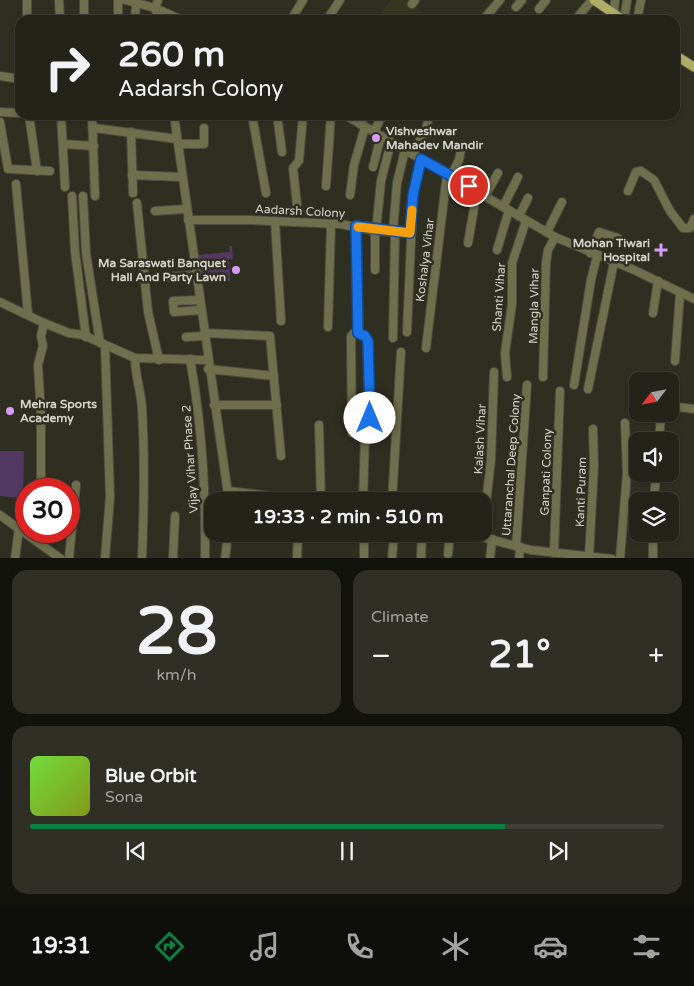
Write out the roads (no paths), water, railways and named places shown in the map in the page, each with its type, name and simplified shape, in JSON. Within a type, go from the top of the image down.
[{"type":"main road","points":[[594,0],[617,15]]},
{"type":"main road","points":[[680,58],[693,64]]},
{"type":"street","points":[[27,0],[27,15]]},
{"type":"street","points":[[59,0],[60,15]]},
{"type":"street","points":[[84,0],[84,15]]},
{"type":"street","points":[[118,0],[118,15]]},
{"type":"street","points":[[125,0],[136,3],[156,4],[174,15]]},
{"type":"street","points":[[294,15],[303,0]]},
{"type":"street","points":[[330,15],[340,0]]},
{"type":"street","points":[[487,15],[500,0]]},
{"type":"street","points":[[539,9],[546,0]]},
{"type":"street","points":[[580,15],[594,0]]},
{"type":"street","points":[[614,13],[615,0]]},
{"type":"street","points":[[624,15],[627,0]]},
{"type":"street","points":[[638,15],[641,0]]},
{"type":"street","points":[[135,15],[136,3]]},
{"type":"street","points":[[0,76],[15,78]]},
{"type":"street","points":[[0,112],[15,113]]},
{"type":"street","points":[[30,120],[37,171]]},
{"type":"street","points":[[61,120],[65,187]]},
{"type":"street","points":[[93,120],[95,196]]},
{"type":"street","points":[[175,120],[208,369],[228,491],[237,492]]},
{"type":"street","points":[[253,120],[266,193]]},
{"type":"street","points":[[278,120],[282,152]]},
{"type":"street","points":[[298,205],[293,168],[299,161],[302,120]]},
{"type":"street","points":[[326,186],[331,120]]},
{"type":"street","points":[[353,120],[555,237],[658,281],[694,299]]},
{"type":"street","points":[[350,195],[354,165],[364,120]]},
{"type":"street","points":[[373,167],[381,120]]},
{"type":"street","points":[[393,338],[394,232],[397,183],[409,152],[426,130],[428,120]]},
{"type":"street","points":[[0,122],[3,164],[10,170],[50,171]]},
{"type":"street","points":[[94,128],[130,132],[177,142],[204,144],[204,128]]},
{"type":"street","points":[[130,132],[133,193]]},
{"type":"street","points":[[375,270],[375,230],[381,181],[391,142]]},
{"type":"street","points":[[63,144],[94,146]]},
{"type":"street","name":"Koshalya Vihar","points":[[426,348],[449,175],[459,160],[462,145]]},
{"type":"street","points":[[406,332],[413,195],[421,159]]},
{"type":"street","points":[[628,191],[636,172],[641,170],[654,180],[670,211],[683,228],[690,228],[694,219]]},
{"type":"street","points":[[485,196],[498,173]]},
{"type":"street","points":[[132,175],[182,177]]},
{"type":"street","points":[[497,250],[506,208],[518,177]]},
{"type":"street","points":[[16,184],[28,314]]},
{"type":"street","points":[[468,243],[478,191]]},
{"type":"street","points":[[72,196],[75,252],[86,337]]},
{"type":"street","points":[[83,196],[86,253],[102,344],[110,497],[105,558]]},
{"type":"street","name":"Shanti Vihar","points":[[508,377],[505,353],[512,304],[512,263],[528,198]]},
{"type":"street","points":[[546,232],[562,202]]},
{"type":"street","points":[[137,203],[148,312],[159,360]]},
{"type":"street","points":[[155,211],[186,209]]},
{"type":"street","name":"Aadarsh Colony","points":[[188,220],[331,224],[410,233]]},
{"type":"street","points":[[275,221],[281,321]]},
{"type":"street","points":[[328,327],[331,224]]},
{"type":"street","points":[[356,226],[358,333]]},
{"type":"street","points":[[574,385],[599,232],[618,238]]},
{"type":"street","name":"Mangla Vihar","points":[[543,377],[546,263],[548,250],[555,237]]},
{"type":"street","points":[[588,390],[614,262]]},
{"type":"street","points":[[163,277],[196,275]]},
{"type":"street","points":[[653,313],[658,281]]},
{"type":"street","points":[[675,362],[680,292]]},
{"type":"street","points":[[199,300],[173,301],[174,312],[200,310]]},
{"type":"street","points":[[0,302],[44,323],[69,333],[86,337],[135,358],[207,360]]},
{"type":"street","points":[[41,478],[41,415],[38,365],[43,346],[41,336],[44,323]]},
{"type":"street","points":[[354,333],[365,336],[368,341],[370,434],[365,436],[352,433],[351,336],[354,333]]},
{"type":"street","points":[[186,337],[204,335],[270,336],[281,456]]},
{"type":"street","points":[[393,492],[401,352]]},
{"type":"street","points":[[135,358],[137,384],[142,404],[145,451],[142,558]]},
{"type":"street","name":"Vijay Vihar Phase 2","points":[[190,359],[200,426],[205,496],[205,558]]},
{"type":"street","points":[[208,369],[274,376]]},
{"type":"street","name":"Kalash Vihar","points":[[487,492],[491,460],[494,372]]},
{"type":"street","name":"Uttaranchal Deep Colony","points":[[519,558],[518,546],[527,385]]},
{"type":"street","name":"Ganpati Colony","points":[[553,555],[560,391]]},
{"type":"street","points":[[214,405],[277,405]]},
{"type":"street","points":[[679,407],[694,409]]},
{"type":"street","points":[[620,558],[627,473],[625,423]]},
{"type":"street","points":[[319,425],[321,492]]},
{"type":"street","name":"Kanti Puram","points":[[591,557],[594,465],[593,429]]},
{"type":"street","points":[[363,492],[365,436]]},
{"type":"street","points":[[0,515],[15,525]]},
{"type":"street","points":[[173,558],[175,516]]},
{"type":"street","points":[[492,539],[518,546],[537,554],[612,558]]},
{"type":"street","points":[[225,558],[227,542]]},
{"type":"street","points":[[297,558],[298,542]]},
{"type":"street","points":[[364,542],[364,558]]},
{"type":"street","points":[[392,558],[393,542]]},
{"type":"street","points":[[421,558],[422,542]]},
{"type":"street","points":[[448,554],[449,542]]},
{"type":"street","points":[[490,558],[492,542]]},
{"type":"street","points":[[653,542],[653,558]]},
{"type":"street","points":[[15,558],[17,543]]},
{"type":"street","points":[[44,543],[61,558]]},
{"type":"street","points":[[70,558],[72,543]]},
{"type":"place","name":"Vishveshwar Mahadev Mandir","points":[[376,138]]},
{"type":"place","name":"Mohan Tiwari Hospital","points":[[661,250]]},
{"type":"place","name":"Ma Saraswati Banquet Hall And Party Lawn","points":[[236,270]]},
{"type":"place","name":"Mehra Sports Academy","points":[[10,411]]}]
